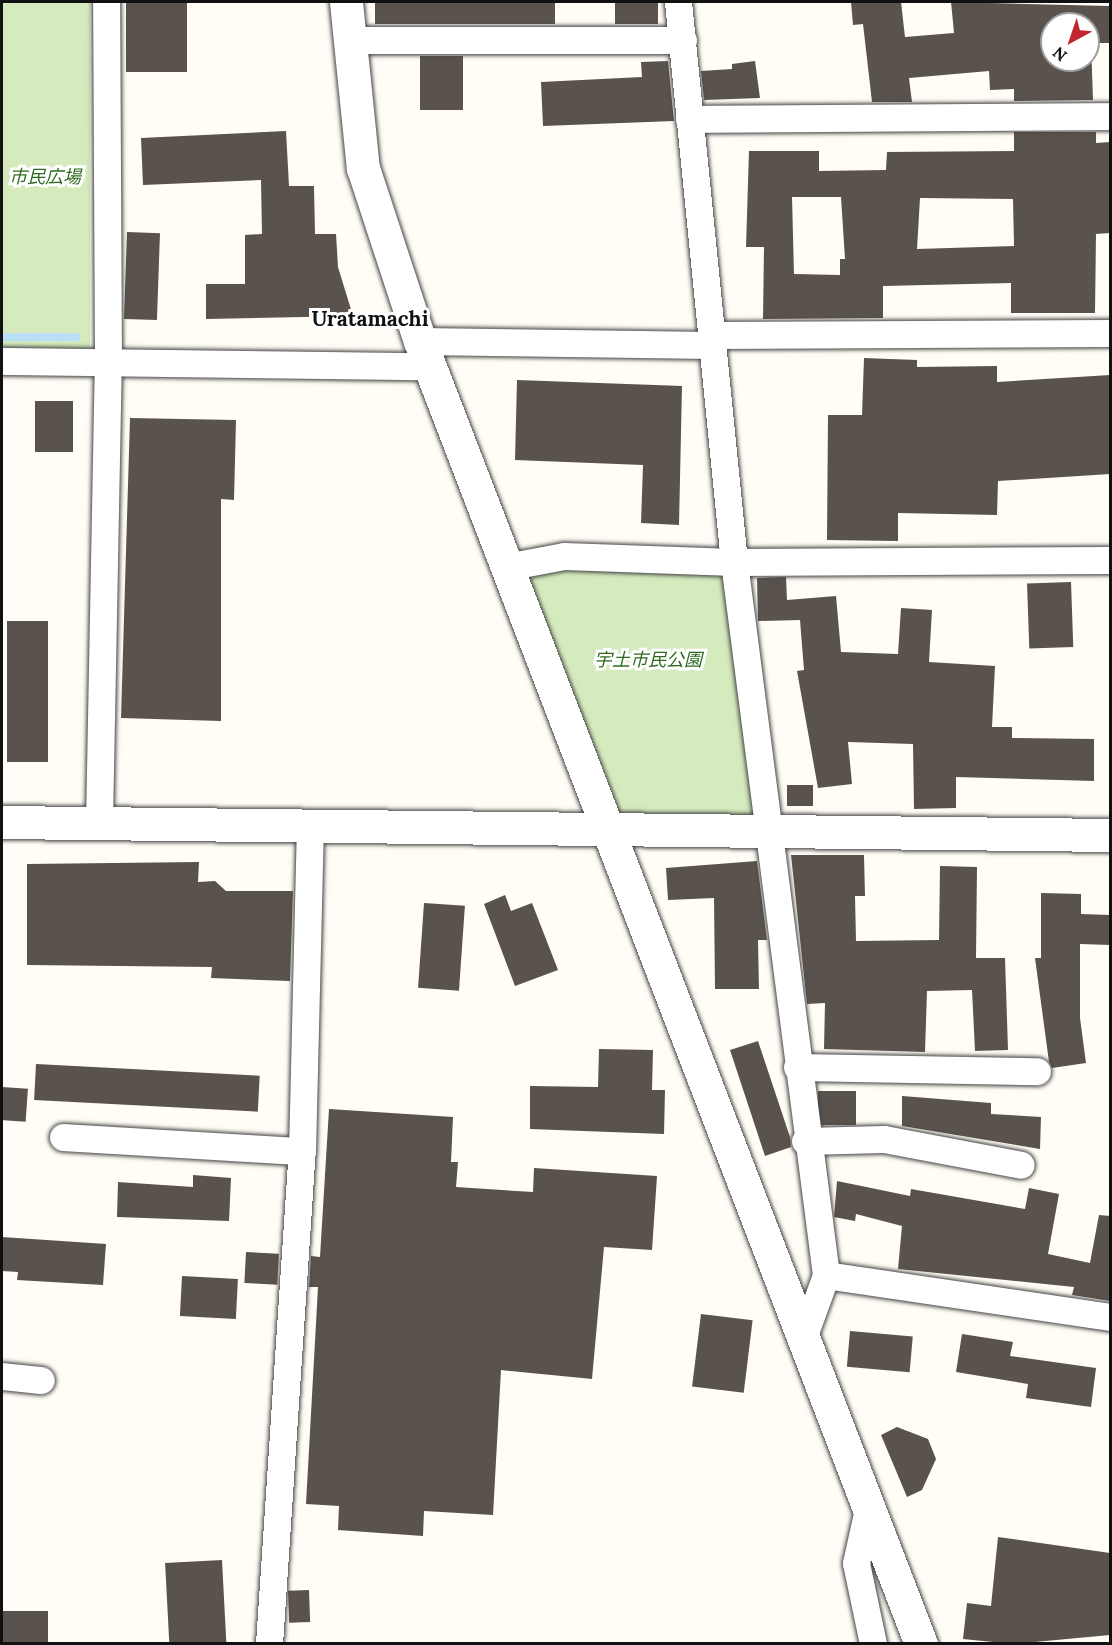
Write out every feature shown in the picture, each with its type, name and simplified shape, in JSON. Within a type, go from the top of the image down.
[{"type":"street","points":[[99,823],[108,361],[106,2]]},
{"type":"street","points":[[346,2],[363,168],[424,354],[610,830],[802,1341],[921,1644]]},
{"type":"street","points":[[678,2],[734,562],[771,830],[805,1141],[825,1275],[802,1341]]},
{"type":"street","points":[[351,40],[683,40]]},
{"type":"street","points":[[689,119],[1110,116]]},
{"type":"street","points":[[2,361],[424,354],[712,340],[1110,333]]},
{"type":"street","points":[[506,567],[564,556],[734,562],[1110,560]]},
{"type":"street","points":[[2,822],[310,823],[610,830],[1110,835]]},
{"type":"street","points":[[269,1644],[302,1151],[310,823]]},
{"type":"street","points":[[797,1067],[1037,1071]]},
{"type":"street","points":[[63,1137],[302,1151]]},
{"type":"street","points":[[805,1141],[884,1139],[1020,1165]]},
{"type":"street","points":[[825,1275],[1110,1317]]},
{"type":"street","points":[[2,1376],[41,1380]]},
{"type":"street","points":[[868,1509],[856,1563],[873,1644]]},
{"type":"green space","name":"市民広場","points":[[2,2],[90,2],[90,354],[2,354]]},
{"type":"green space","name":"宇土市民公園","points":[[734,562],[771,829],[610,830],[506,567]]},
{"type":"building","points":[[126,2],[187,2],[187,72],[126,72]]},
{"type":"building","points":[[375,2],[555,2],[555,24],[375,24]]},
{"type":"building","points":[[615,2],[658,2],[658,24],[615,24]]},
{"type":"building","points":[[851,2],[901,2],[905,37],[954,33],[951,2],[1110,6],[1110,43],[1100,43],[1100,12],[1040,12],[1040,72],[1092,72],[1093,100],[1014,101],[1014,89],[990,90],[989,71],[909,78],[912,102],[872,102],[863,24],[853,25]]},
{"type":"building","points":[[420,56],[463,56],[463,110],[420,110]]},
{"type":"building","points":[[668,61],[674,121],[543,126],[541,82],[642,77],[641,62]]},
{"type":"building","points":[[755,61],[760,98],[704,100],[701,71],[732,69],[732,64]]},
{"type":"building","points":[[286,131],[289,186],[314,186],[315,234],[336,234],[338,267],[353,316],[206,319],[206,284],[245,284],[245,235],[262,234],[261,180],[143,185],[141,138]]},
{"type":"building","points":[[1014,132],[1096,132],[1096,143],[1110,142],[1110,233],[1096,234],[1095,313],[1011,313],[1011,283],[883,286],[883,318],[763,319],[764,247],[746,247],[749,151],[819,151],[819,171],[886,170],[887,152],[1014,151]],"holes":[[[792,197],[841,197],[845,259],[840,259],[840,275],[794,274]],[[920,198],[1013,199],[1014,246],[917,249]]]},
{"type":"building","points":[[127,232],[160,233],[157,320],[124,319]]},
{"type":"building","points":[[864,358],[917,360],[917,367],[997,366],[997,382],[1110,375],[1110,474],[998,481],[997,515],[898,513],[898,541],[827,540],[828,415],[862,415]]},
{"type":"building","points":[[517,380],[682,386],[679,525],[641,523],[643,465],[515,460]]},
{"type":"building","points":[[35,401],[73,401],[73,452],[35,452]]},
{"type":"building","points":[[130,418],[236,420],[234,500],[221,499],[221,721],[121,718]]},
{"type":"building","points":[[786,577],[787,600],[836,596],[841,652],[898,654],[901,608],[932,610],[929,662],[995,666],[992,727],[1012,727],[1012,738],[1094,739],[1094,781],[956,777],[956,808],[914,809],[913,744],[848,742],[852,784],[818,788],[797,671],[804,670],[800,620],[758,621],[757,578]]},
{"type":"building","points":[[1071,582],[1073,647],[1029,648],[1027,584]]},
{"type":"building","points":[[7,621],[48,621],[48,762],[7,762]]},
{"type":"building","points":[[787,785],[813,785],[813,806],[787,806]]},
{"type":"building","points":[[791,855],[864,855],[865,896],[855,896],[856,941],[939,940],[940,866],[977,867],[976,958],[1005,958],[1008,1050],[975,1051],[972,990],[927,991],[925,1052],[824,1049],[825,1003],[807,1004]]},
{"type":"building","points":[[757,861],[767,940],[758,940],[759,989],[715,989],[714,898],[668,900],[666,868]]},
{"type":"building","points":[[199,862],[198,882],[215,881],[226,891],[293,891],[290,981],[211,978],[212,967],[27,965],[27,864]]},
{"type":"building","points":[[1041,893],[1081,894],[1081,914],[1110,915],[1110,945],[1080,944],[1080,1018],[1086,1063],[1052,1068],[1049,1062],[1035,958],[1041,958]]},
{"type":"building","points":[[505,895],[511,911],[532,903],[558,970],[515,986],[484,904]]},
{"type":"building","points":[[424,903],[465,906],[459,991],[418,988]]},
{"type":"building","points":[[758,1041],[790,1137],[791,1147],[765,1156],[730,1050]]},
{"type":"building","points":[[599,1049],[653,1050],[652,1090],[665,1090],[664,1134],[530,1129],[530,1086],[598,1087]]},
{"type":"building","points":[[36,1064],[260,1076],[258,1112],[34,1100]]},
{"type":"building","points":[[2,1087],[28,1089],[26,1122],[2,1120]]},
{"type":"building","points":[[818,1091],[856,1091],[856,1125],[818,1125]]},
{"type":"building","points":[[902,1096],[991,1103],[991,1114],[1041,1117],[1040,1149],[902,1126]]},
{"type":"building","points":[[329,1109],[453,1117],[451,1162],[458,1162],[456,1187],[533,1192],[534,1168],[657,1176],[652,1250],[604,1247],[592,1379],[501,1370],[493,1515],[424,1511],[423,1536],[338,1530],[339,1506],[306,1504],[318,1287],[309,1287],[311,1256],[320,1257]]},
{"type":"building","points":[[193,1175],[231,1178],[229,1221],[117,1217],[118,1182],[193,1187]]},
{"type":"building","points":[[837,1181],[910,1196],[911,1189],[1025,1209],[1029,1188],[1059,1194],[1048,1254],[1090,1263],[1099,1215],[1110,1216],[1110,1301],[1072,1295],[1074,1287],[898,1269],[902,1226],[856,1214],[855,1221],[834,1217]]},
{"type":"building","points":[[2,1237],[106,1244],[103,1285],[17,1280],[18,1272],[2,1271]]},
{"type":"building","points":[[246,1252],[279,1254],[277,1285],[244,1283]]},
{"type":"building","points":[[182,1276],[238,1279],[236,1319],[180,1316]]},
{"type":"building","points":[[701,1314],[753,1320],[744,1393],[692,1386]]},
{"type":"building","points":[[850,1331],[913,1336],[910,1372],[847,1367]]},
{"type":"building","points":[[962,1334],[1013,1342],[1010,1356],[1096,1368],[1091,1407],[1026,1398],[1028,1384],[956,1372]]},
{"type":"building","points":[[897,1427],[928,1439],[936,1459],[922,1490],[907,1497],[881,1435]]},
{"type":"building","points":[[998,1537],[1110,1553],[1110,1635],[1013,1644],[963,1639],[967,1603],[991,1606]]},
{"type":"building","points":[[222,1560],[226,1644],[169,1644],[165,1563]]},
{"type":"building","points":[[309,1590],[310,1622],[289,1623],[288,1591]]},
{"type":"building","points":[[2,1611],[48,1611],[48,1644],[2,1644]]},
{"type":"waterway","points":[[2,337],[76,337]]},
{"type":"district","name":"Uratamachi","points":[[370,319]]}]
